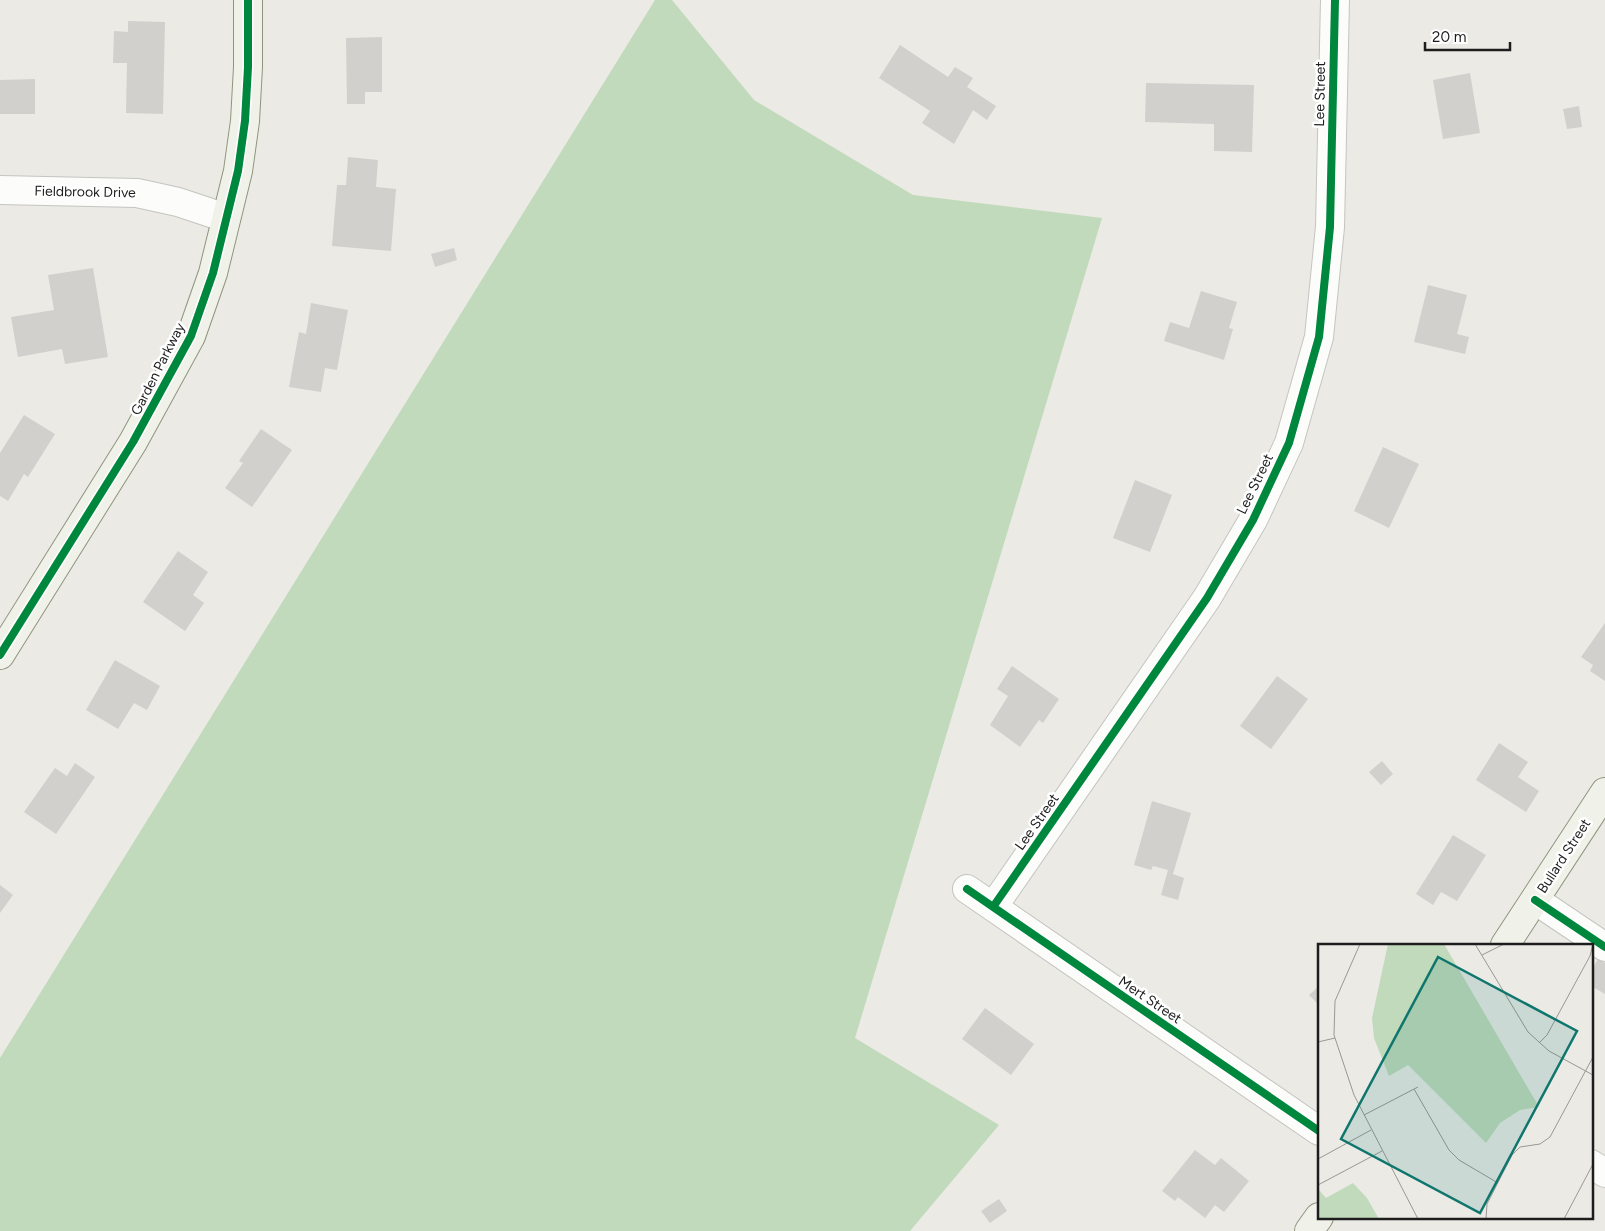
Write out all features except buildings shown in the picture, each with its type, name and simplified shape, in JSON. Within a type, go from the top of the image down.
[{"type":"street","name":"Garden Parkway","points":[[0,655],[133,442],[191,336],[213,273],[238,170],[245,121],[248,67],[248,0]]},
{"type":"street","name":"Lee Street","points":[[993,907],[1207,598],[1253,520],[1289,443],[1319,337],[1330,227],[1335,0]]},
{"type":"street","name":"Fieldbrook Drive","points":[[0,190],[137,192],[178,202],[226,218]]},
{"type":"street","name":"Bullard Street","points":[[1506,944],[1605,792]]},
{"type":"street","name":"Mert Street","points":[[967,889],[1318,1130]]},
{"type":"street","points":[[1535,900],[1605,947]]},
{"type":"street","points":[[1592,1165],[1605,1173]]},
{"type":"street","points":[[1309,1231],[1318,1218]]},
{"type":"green space","points":[[655,0],[672,0],[754,100],[913,195],[1102,218],[855,1038],[999,1125],[910,1231],[0,1231],[0,1058]]},
{"type":"cycle path","points":[[0,655],[133,442],[191,336],[213,273],[238,171],[245,121],[248,67],[248,0]]},
{"type":"cycle path","points":[[993,907],[1207,598],[1253,520],[1289,443],[1319,337],[1330,227],[1335,0]]},
{"type":"cycle path","points":[[967,889],[1318,1130]]},
{"type":"cycle path","points":[[1535,900],[1605,947]]}]
